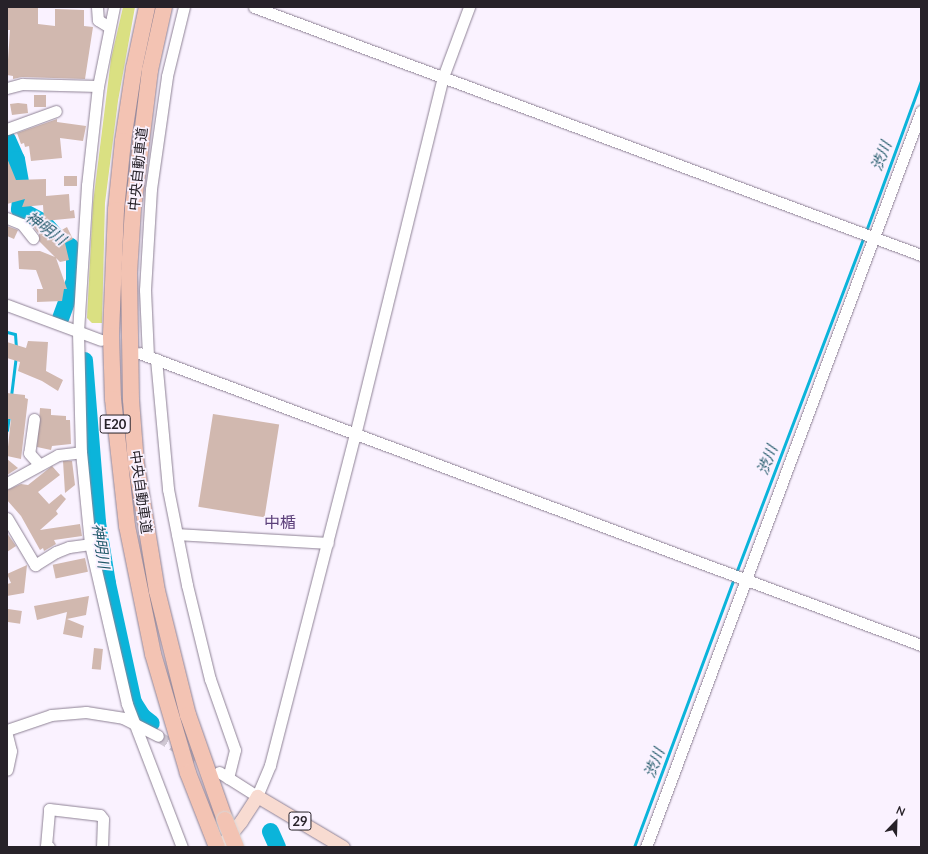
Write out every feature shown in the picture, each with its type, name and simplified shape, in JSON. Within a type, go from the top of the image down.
[{"type":"highway","name":"中央自動車道","points":[[147,7],[125,126],[116,210],[111,336],[113,399],[127,526],[139,596],[171,717],[210,831],[218,847]]},
{"type":"highway","name":"中央自動車道","points":[[164,7],[150,70],[133,208],[129,280],[131,400],[136,463],[157,591],[188,715],[236,847]]},
{"type":"main road","points":[[218,847],[241,821],[257,796]]},
{"type":"main road","name":"29","points":[[257,796],[343,847]]},
{"type":"street","points":[[97,7],[98,20],[109,27]]},
{"type":"street","points":[[114,7],[98,86],[87,186],[78,332],[81,452],[90,544],[127,704],[136,723],[182,847]]},
{"type":"street","points":[[184,7],[167,76],[151,189],[145,290],[148,356],[168,489],[177,534],[210,680],[235,750],[224,775],[257,796],[270,765],[328,543],[443,77],[469,7]]},
{"type":"street","points":[[254,7],[921,256]]},
{"type":"street","points":[[7,88],[22,84],[98,86]]},
{"type":"street","points":[[7,129],[56,111]]},
{"type":"street","points":[[646,847],[743,579],[921,111]]},
{"type":"street","points":[[8,217],[22,224],[33,238]]},
{"type":"street","points":[[7,305],[101,340]]},
{"type":"street","points":[[148,356],[355,435],[921,645]]},
{"type":"street","points":[[34,419],[29,453],[39,464]]},
{"type":"street","points":[[7,483],[39,464],[58,455],[81,452]]},
{"type":"street","points":[[7,518],[35,565],[56,552],[69,547],[90,544]]},
{"type":"street","points":[[177,534],[328,543]]},
{"type":"street","points":[[7,730],[31,720],[72,712],[102,714],[136,723],[158,736]]},
{"type":"street","points":[[7,735],[11,750],[7,770]]},
{"type":"street","points":[[49,847],[46,846],[49,809],[100,815],[103,819],[102,847]]},
{"type":"green space","points":[[123,7],[135,7],[118,101],[105,203],[102,323],[92,323],[87,318],[93,203],[111,59]]},
{"type":"building","points":[[8,7],[38,7],[38,24],[55,26],[55,9],[84,10],[84,26],[93,27],[85,79],[22,77],[13,79],[13,76],[7,75],[10,30],[8,30]]},
{"type":"building","points":[[34,95],[46,95],[46,107],[34,107]]},
{"type":"building","points":[[10,104],[27,104],[28,113],[12,115]]},
{"type":"building","points":[[57,119],[57,122],[86,126],[83,141],[60,138],[62,158],[31,161],[29,146],[25,147],[24,143],[21,144],[17,133]]},
{"type":"building","points":[[7,158],[16,180],[46,179],[46,196],[69,194],[70,211],[74,210],[75,218],[44,221],[43,205],[22,207],[25,199],[7,204]]},
{"type":"building","points":[[64,176],[77,176],[77,186],[64,186]]},
{"type":"building","points":[[29,221],[39,225],[51,236],[67,227],[73,239],[65,243],[69,260],[60,262],[56,258],[67,289],[64,289],[62,301],[37,302],[37,289],[43,289],[36,270],[19,269],[18,251],[40,251],[55,257],[39,241],[39,234]]},
{"type":"building","points":[[7,226],[18,230],[14,239],[7,236]]},
{"type":"building","points":[[28,341],[48,342],[46,371],[63,380],[58,391],[42,381],[18,371],[20,362],[7,358],[7,342],[26,348]]},
{"type":"building","points":[[7,393],[25,395],[25,398],[28,399],[21,459],[7,456],[11,419],[7,419]]},
{"type":"building","points":[[40,408],[51,409],[51,415],[66,416],[66,420],[70,420],[71,444],[52,446],[51,450],[37,447]]},
{"type":"building","points":[[213,414],[279,424],[264,517],[198,507]]},
{"type":"building","points":[[7,459],[18,468],[7,475]]},
{"type":"building","points":[[63,461],[72,461],[75,485],[65,493]]},
{"type":"building","points":[[52,466],[60,475],[38,492],[49,504],[61,494],[66,499],[56,511],[58,514],[40,530],[80,524],[82,536],[54,540],[56,544],[44,551],[43,548],[40,550],[21,516],[7,500],[7,490],[21,484],[28,485]]},
{"type":"building","points":[[7,533],[16,546],[7,552]]},
{"type":"building","points":[[85,558],[88,572],[56,579],[53,565]]},
{"type":"building","points":[[27,565],[24,593],[7,596],[7,584],[11,583],[7,574]]},
{"type":"building","points":[[89,596],[86,615],[67,619],[84,626],[82,638],[63,634],[67,612],[37,620],[34,606]]},
{"type":"building","points":[[8,609],[22,611],[20,624],[7,622]]},
{"type":"building","points":[[94,648],[103,649],[101,670],[92,669]]},
{"type":"waterway","name":"渋川","points":[[866,231],[921,81]]},
{"type":"waterway","name":"神明川","points":[[7,139],[16,159],[21,187],[19,209],[43,222],[60,241],[70,246],[74,259],[74,280],[60,318]]},
{"type":"waterway","name":"渋川","points":[[736,573],[864,236]]},
{"type":"waterway","points":[[7,332],[15,334],[16,348]]},
{"type":"waterway","points":[[11,396],[16,358]]},
{"type":"waterway","name":"神明川","points":[[84,360],[97,522],[107,583],[133,702],[142,716],[151,723]]},
{"type":"waterway","points":[[7,430],[9,415]]},
{"type":"waterway","name":"渋川","points":[[634,847],[734,578]]},
{"type":"waterway","name":"神明川","points":[[270,831],[277,847]]},
{"type":"tunnel","points":[[158,736],[207,765]]},
{"type":"district","name":"中楯","points":[[280,522]]}]
